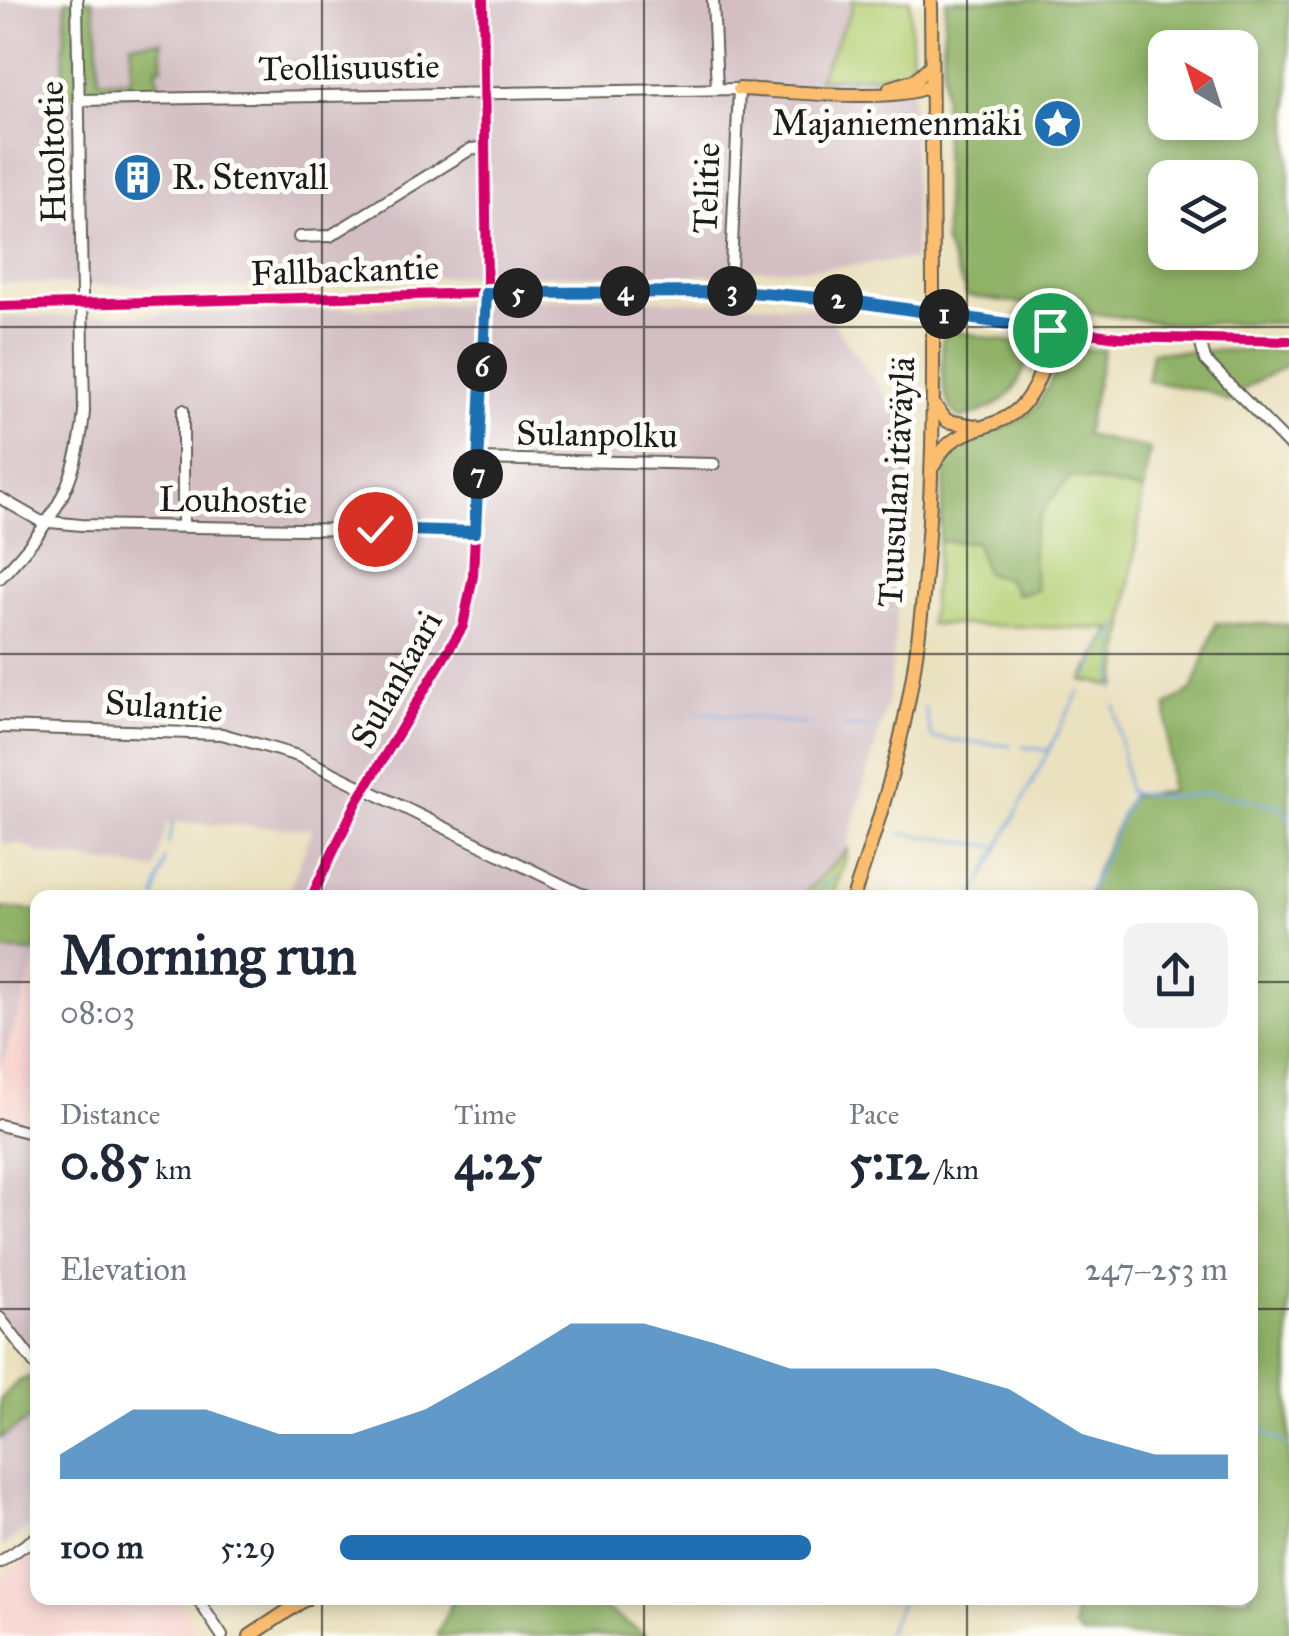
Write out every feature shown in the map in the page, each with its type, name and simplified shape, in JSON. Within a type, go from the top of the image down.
[{"type":"main road","name":"Tuusulan itäväylä","points":[[856,890],[874,836],[913,678],[926,575],[933,468],[931,0]]},
{"type":"main road","points":[[832,94],[896,87],[915,80],[930,66]]},
{"type":"main road","points":[[832,94],[916,92],[930,84]]},
{"type":"main road","points":[[739,89],[913,98],[923,102],[931,117]]},
{"type":"main road","points":[[933,468],[950,440],[1006,417],[1030,396],[1043,368],[1050,330]]},
{"type":"main road","points":[[933,404],[947,421],[977,426]]},
{"type":"main road","points":[[250,1636],[296,1605]]},
{"type":"street","name":"Huoltotie","points":[[0,578],[49,522],[66,494],[81,444],[84,412],[77,0]]},
{"type":"street","name":"Sulankaari","points":[[315,890],[366,789],[462,626],[474,576],[486,293],[483,0]]},
{"type":"street","points":[[713,0],[717,89]]},
{"type":"street","name":"Teollisuustie","points":[[79,100],[739,89]]},
{"type":"street","name":"Telitie","points":[[730,291],[739,89]]},
{"type":"street","points":[[299,237],[330,236],[471,149],[483,148]]},
{"type":"street","name":"Fallbackantie","points":[[0,306],[486,293],[730,291],[844,300],[1050,330],[1200,340],[1289,341]]},
{"type":"street","points":[[1200,340],[1205,360],[1289,445]]},
{"type":"street","points":[[183,410],[183,526]]},
{"type":"street","name":"Sulanpolku","points":[[478,459],[714,464]]},
{"type":"street","points":[[0,498],[35,519],[49,522]]},
{"type":"street","name":"Louhostie","points":[[49,522],[475,532]]},
{"type":"street","name":"Sulantie","points":[[0,728],[222,734],[298,756],[573,890]]},
{"type":"street","points":[[0,1125],[30,1133]]},
{"type":"street","points":[[0,1318],[30,1357]]},
{"type":"street","points":[[0,1562],[30,1541]]},
{"type":"street","points":[[202,1605],[222,1636]]},
{"type":"shaded area","points":[[0,0],[852,0],[852,9],[818,79],[912,73],[915,259],[827,268],[748,270],[748,275],[476,275],[246,288],[0,283]]},
{"type":"shaded area","points":[[597,297],[822,307],[913,434],[889,696],[835,890],[290,890],[312,829],[167,822],[155,870],[39,853],[23,845],[0,843],[0,317],[260,312]]},
{"type":"shaded area","points":[[0,950],[30,952],[30,978],[0,1071]]},
{"type":"shaded area","points":[[30,975],[30,1128],[0,1119],[0,1071]]},
{"type":"shaded area","points":[[0,1119],[30,1128],[30,1354],[0,1316]]},
{"type":"shaded area","points":[[30,1419],[30,1527],[0,1548],[0,1438]]},
{"type":"shaded area","points":[[30,1557],[30,1605],[180,1605],[196,1631],[188,1636],[0,1636],[0,1578]]},
{"type":"green space","points":[[66,0],[92,0],[99,80],[131,80],[131,43],[162,41],[162,67],[156,68],[159,84],[146,92],[62,95]]},
{"type":"green space","points":[[852,0],[910,0],[912,73],[818,79],[852,9]]},
{"type":"green space","points":[[946,0],[1289,0],[1289,323],[1163,323],[967,296],[945,244]]},
{"type":"green space","points":[[950,330],[1016,343],[1030,351],[1020,379],[1007,397],[960,419],[948,402],[943,381],[942,336]]},
{"type":"green space","points":[[1289,349],[1289,364],[1248,386],[1229,402],[1207,391],[1147,381],[1152,352]]},
{"type":"green space","points":[[1104,350],[1085,435],[1150,449],[1143,491],[1071,476],[1035,527],[1032,553],[1037,590],[1017,594],[1008,579],[985,573],[976,542],[939,541],[946,463],[954,449],[1022,419],[1038,405],[1066,351]]},
{"type":"green space","points":[[1071,476],[1143,491],[1116,686],[1082,680],[1112,629],[929,624],[939,541],[976,542],[1017,594],[1036,590],[1030,544],[1039,513]]},
{"type":"green space","points":[[1216,623],[1289,625],[1289,1636],[1082,1636],[1074,1628],[1075,1605],[1258,1605],[1258,890],[1090,890],[1130,796],[1170,791],[1167,706],[1193,689]]},
{"type":"green space","points":[[849,848],[835,890],[809,890]]},
{"type":"green space","points":[[0,908],[30,910],[30,952],[0,950]]},
{"type":"green space","points":[[30,1377],[30,1419],[0,1438],[0,1400],[17,1382]]},
{"type":"green space","points":[[451,1605],[599,1605],[647,1636],[436,1636]]},
{"type":"waterway","points":[[1113,690],[1117,624]]},
{"type":"waterway","points":[[1087,677],[1110,635]]},
{"type":"waterway","points":[[977,890],[1079,691]]},
{"type":"waterway","points":[[1089,890],[1132,792],[1128,791],[1115,706]]},
{"type":"waterway","points":[[924,707],[932,738],[1011,746]]},
{"type":"waterway","points":[[698,712],[806,724]]},
{"type":"waterway","points":[[844,727],[871,728]]},
{"type":"waterway","points":[[1023,747],[1046,750]]},
{"type":"waterway","points":[[1133,793],[1176,797],[1207,793],[1267,803],[1280,808],[1289,818]]},
{"type":"waterway","points":[[168,844],[173,822]]},
{"type":"waterway","points":[[901,833],[999,847]]},
{"type":"waterway","points":[[157,890],[165,859]]},
{"type":"waterway","points":[[819,890],[835,875]]},
{"type":"waterway","points":[[1258,1423],[1267,1434],[1289,1446]]},
{"type":"waterway","points":[[886,1636],[899,1605]]},
{"type":"cycle path","points":[[315,890],[357,802],[463,626],[473,576],[487,280],[483,0]]},
{"type":"cycle path","points":[[0,306],[486,293],[730,291],[844,300],[1118,337],[1289,341]]},
{"type":"place","name":"Majaniemenmäki","points":[[1057,123]]},
{"type":"place","name":"R. Stenvall","points":[[137,177]]},
{"type":"route","points":[[375,529],[475,532],[486,293],[750,292],[844,300],[1050,330]]}]
